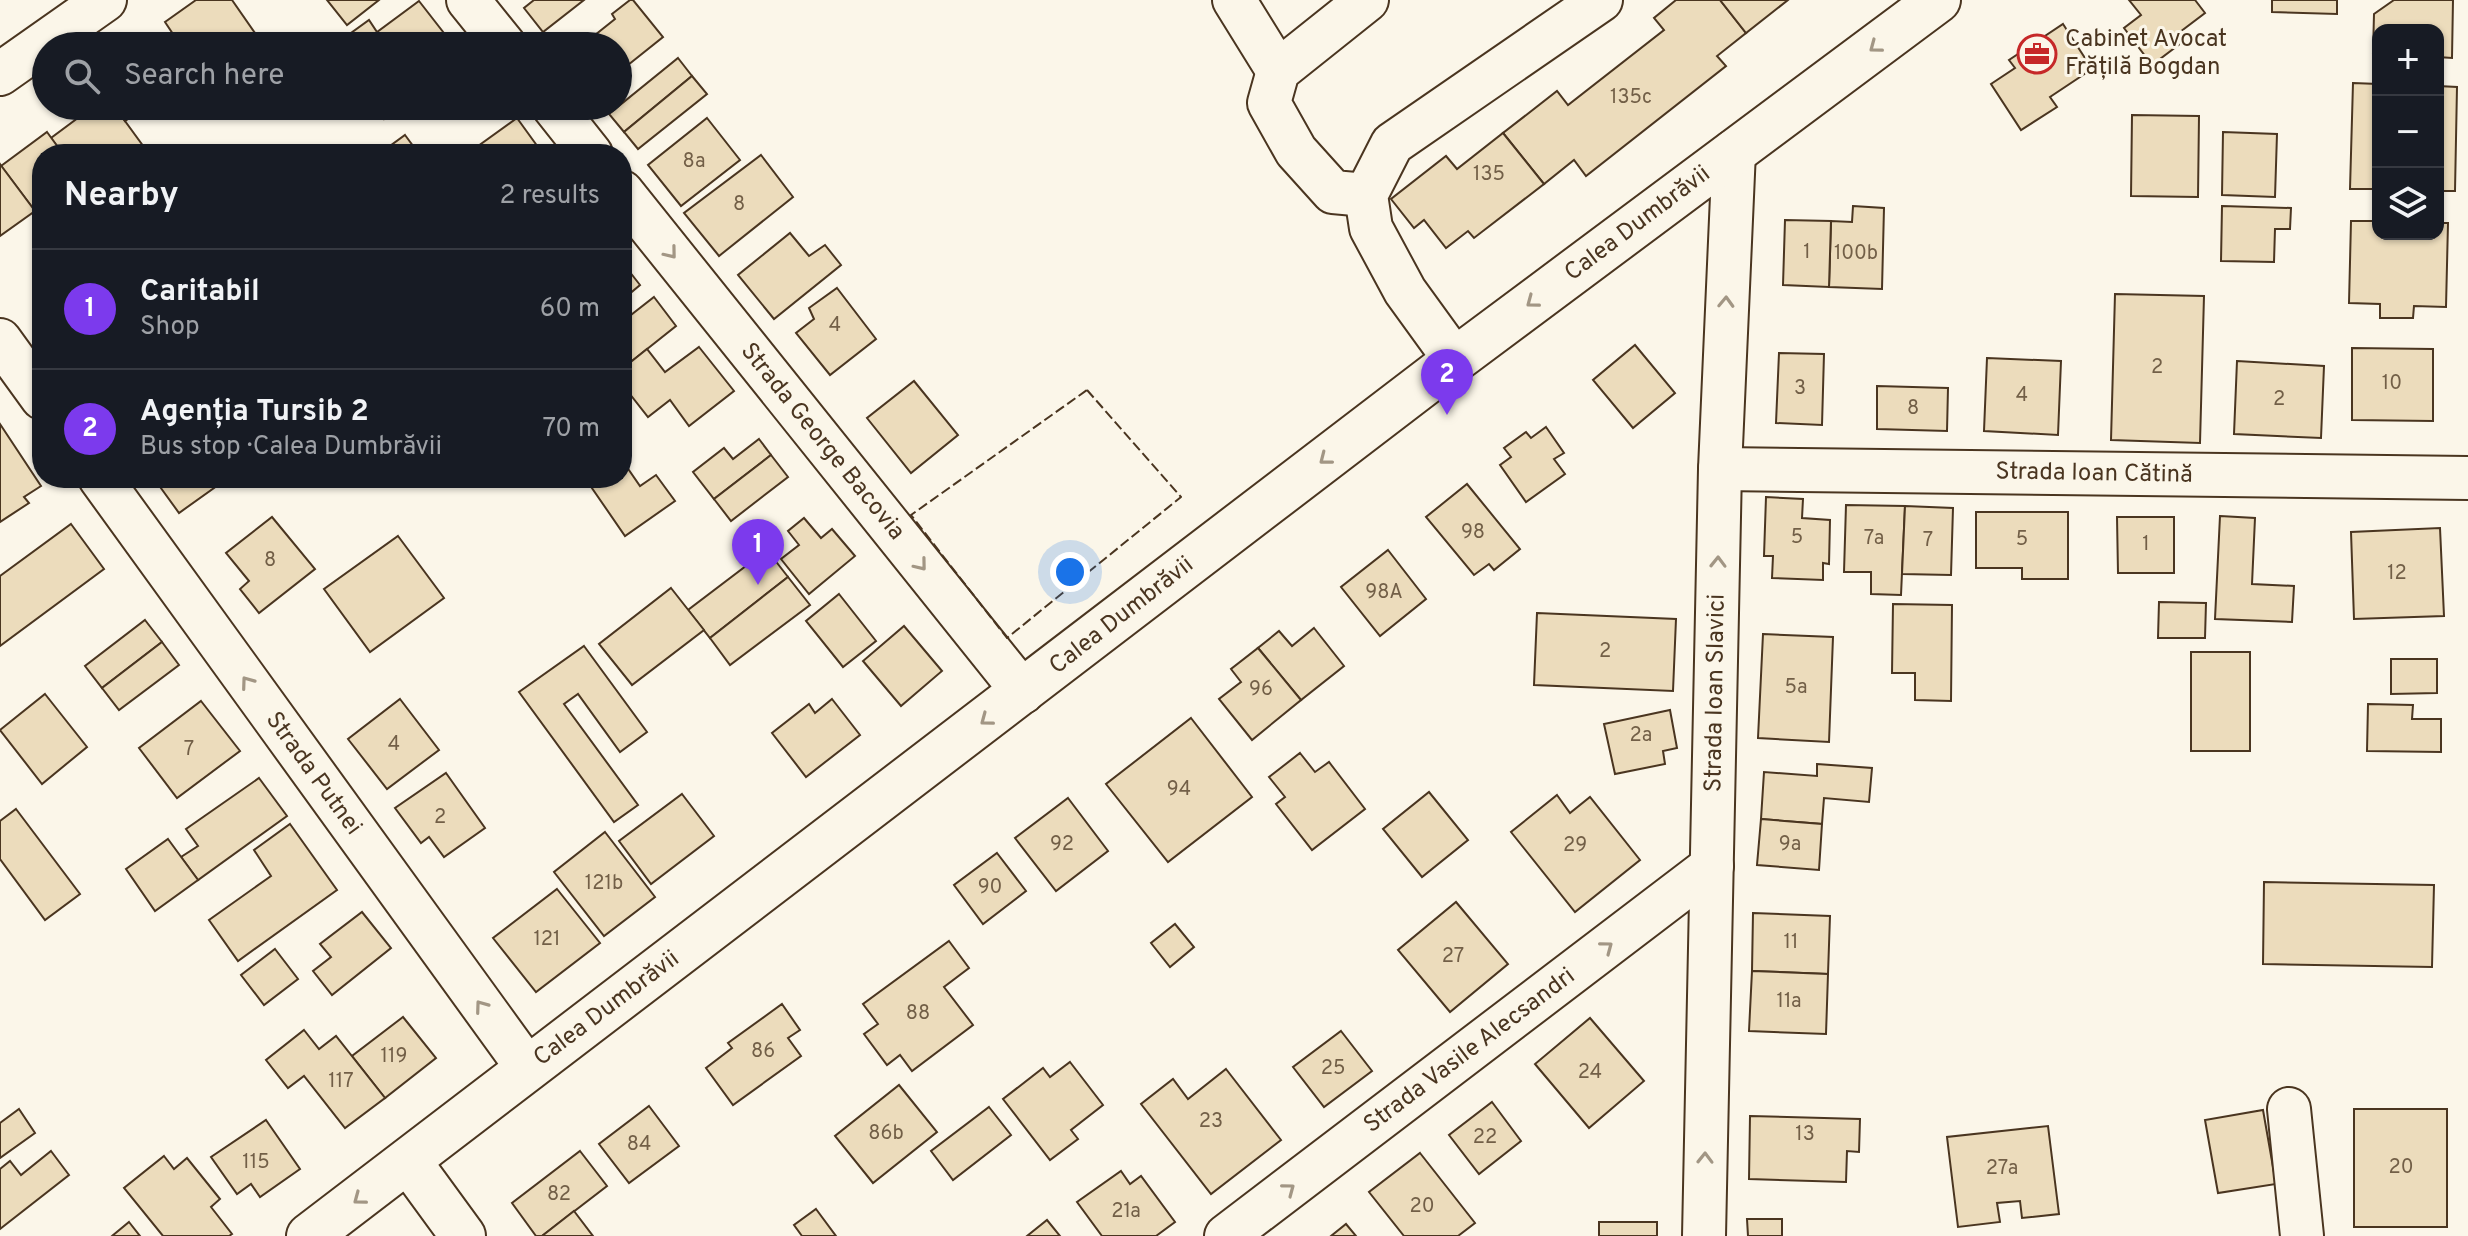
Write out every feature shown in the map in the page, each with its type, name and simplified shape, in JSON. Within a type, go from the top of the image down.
[{"type":"main road","name":"Calea Dumbrăvii","points":[[309,1236],[1455,360],[1938,0]]},
{"type":"main road","points":[[409,1162],[463,1236]]},
{"type":"street","points":[[60,32],[105,0]]},
{"type":"street","points":[[468,0],[494,32]]},
{"type":"street","points":[[1234,0],[1278,71]]},
{"type":"street","points":[[1366,195],[1333,192],[1296,151],[1269,103],[1278,71],[1367,0]]},
{"type":"street","points":[[1455,360],[1405,291],[1371,228],[1366,195],[1392,144],[1601,0]]},
{"type":"street","points":[[0,74],[32,51]]},
{"type":"street","points":[[564,120],[583,144]]},
{"type":"street","name":"Strada Ioan Slavici","points":[[1704,1236],[1720,469],[1734,151]]},
{"type":"street","name":"Strada George Bacovia","points":[[632,204],[1023,692]]},
{"type":"street","points":[[0,340],[32,384]]},
{"type":"street","name":"Strada Ioan Cătină","points":[[1720,469],[2468,478]]},
{"type":"street","name":"Strada Putnei","points":[[107,488],[528,1069]]},
{"type":"street","name":"Strada Vasile Alecsandri","points":[[1226,1236],[1712,866]]},
{"type":"street","points":[[2289,1109],[2302,1236]]},
{"type":"building","points":[[196,0],[232,0],[254,32],[172,32],[165,22]]},
{"type":"building","points":[[327,0],[379,0],[347,25]]},
{"type":"building","points":[[534,0],[584,0],[543,32],[524,8]]},
{"type":"building","points":[[633,0],[663,37],[632,62],[632,32],[599,32],[615,19],[612,14]]},
{"type":"building","points":[[1676,0],[1720,0],[1746,33],[1717,56],[1726,66],[1586,176],[1574,160],[1544,184],[1503,133],[1557,91],[1568,105],[1664,30],[1654,18]]},
{"type":"building","points":[[1720,0],[1788,0],[1746,33]]},
{"type":"building","points":[[2129,0],[2195,0],[2205,13],[2180,32],[2185,40],[2152,65],[2124,28],[2141,15]]},
{"type":"building","points":[[2272,0],[2337,0],[2337,14],[2272,12]]},
{"type":"building","points":[[2394,0],[2453,0],[2452,58],[2444,57],[2444,24],[2374,24],[2374,14]]},
{"type":"building","points":[[419,1],[443,32],[377,32]]},
{"type":"building","points":[[369,20],[377,32],[352,32]]},
{"type":"building","points":[[2063,24],[2092,69],[2050,97],[2057,107],[2021,130],[1991,84],[2015,68],[2009,60]]},
{"type":"building","points":[[678,58],[692,76],[624,132],[614,120],[632,120],[632,95]]},
{"type":"building","points":[[692,76],[707,94],[638,149],[624,132]]},
{"type":"building","points":[[2353,83],[2372,84],[2372,189],[2350,189]]},
{"type":"building","points":[[2444,86],[2457,87],[2455,191],[2444,191]]},
{"type":"building","points":[[2132,115],[2199,116],[2198,197],[2131,196]]},
{"type":"building","points":[[707,118],[740,160],[681,206],[648,165]]},
{"type":"building","points":[[75,120],[124,120],[142,144],[56,144],[51,138]]},
{"type":"building","points":[[518,120],[536,144],[481,144]]},
{"type":"building","points":[[47,132],[56,144],[32,144],[32,207],[1,166]]},
{"type":"building","points":[[2223,132],[2277,134],[2275,197],[2222,195]]},
{"type":"building","points":[[1503,133],[1544,184],[1474,238],[1468,231],[1446,248],[1424,220],[1414,228],[1391,199],[1446,156],[1457,169]]},
{"type":"building","points":[[405,135],[412,144],[393,144]]},
{"type":"building","points":[[761,155],[793,197],[719,256],[684,213]]},
{"type":"building","points":[[0,164],[32,207],[32,213],[0,236]]},
{"type":"building","points":[[1853,206],[1884,208],[1882,289],[1829,287],[1831,221],[1852,222]]},
{"type":"building","points":[[2222,206],[2291,208],[2290,229],[2275,229],[2274,262],[2221,261]]},
{"type":"building","points":[[1785,220],[1831,221],[1829,287],[1783,285]]},
{"type":"building","points":[[2351,221],[2372,221],[2372,240],[2444,240],[2444,223],[2448,223],[2446,307],[2414,306],[2413,318],[2380,318],[2380,304],[2349,303]]},
{"type":"building","points":[[790,233],[809,256],[825,245],[841,265],[774,319],[738,275]]},
{"type":"building","points":[[632,275],[640,285],[632,292]]},
{"type":"building","points":[[837,288],[876,339],[830,375],[796,333],[814,319],[809,308]]},
{"type":"building","points":[[2115,294],[2204,296],[2200,443],[2111,440]]},
{"type":"building","points":[[654,297],[676,326],[632,361],[632,314]]},
{"type":"building","points":[[1635,345],[1675,393],[1633,428],[1593,380]]},
{"type":"building","points":[[699,347],[734,391],[689,426],[670,400],[648,417],[632,397],[632,361],[647,349],[665,372]]},
{"type":"building","points":[[2352,348],[2433,349],[2433,421],[2352,420]]},
{"type":"building","points":[[1779,353],[1824,354],[1822,425],[1776,423]]},
{"type":"building","points":[[1987,358],[2061,361],[2058,435],[1984,431]]},
{"type":"building","points":[[2237,361],[2324,366],[2321,438],[2234,434]]},
{"type":"building","points":[[914,381],[958,435],[911,473],[867,418]]},
{"type":"building","points":[[1877,386],[1948,388],[1947,431],[1877,429]]},
{"type":"building","points":[[0,424],[32,472],[32,488],[38,488],[24,497],[29,503],[0,522]]},
{"type":"building","points":[[1546,427],[1564,453],[1554,459],[1565,474],[1526,502],[1500,465],[1511,457],[1504,448],[1526,432],[1531,438]]},
{"type":"building","points":[[759,439],[771,455],[714,499],[693,472],[724,448],[733,459]]},
{"type":"building","points":[[771,455],[788,477],[731,521],[714,499]]},
{"type":"building","points":[[632,474],[640,486],[656,475],[675,501],[625,536],[592,488],[632,488]]},
{"type":"building","points":[[1467,484],[1520,549],[1494,570],[1489,564],[1474,575],[1426,517]]},
{"type":"building","points":[[161,488],[214,488],[179,513]]},
{"type":"building","points":[[1766,497],[1803,499],[1802,518],[1830,520],[1829,564],[1823,563],[1823,580],[1772,578],[1773,556],[1764,556]]},
{"type":"building","points":[[1846,505],[1905,506],[1901,595],[1871,594],[1871,572],[1844,572]]},
{"type":"building","points":[[1905,506],[1953,508],[1951,575],[1902,574]]},
{"type":"building","points":[[1976,512],[2068,512],[2068,579],[2022,579],[2022,568],[1976,568]]},
{"type":"building","points":[[2220,516],[2255,518],[2252,584],[2294,586],[2292,622],[2215,619]]},
{"type":"building","points":[[272,517],[315,569],[259,613],[240,589],[249,581],[226,553]]},
{"type":"building","points":[[2117,517],[2174,517],[2174,573],[2118,573]]},
{"type":"building","points":[[804,518],[821,538],[832,529],[855,556],[809,594],[781,559],[799,545],[788,531]]},
{"type":"building","points":[[71,524],[104,569],[0,646],[0,576]]},
{"type":"building","points":[[2440,528],[2444,616],[2354,619],[2351,532]]},
{"type":"building","points":[[398,536],[444,598],[370,652],[324,589]]},
{"type":"building","points":[[767,550],[788,577],[710,638],[688,610]]},
{"type":"building","points":[[1388,550],[1426,599],[1380,636],[1341,587]]},
{"type":"building","points":[[788,577],[810,605],[730,665],[710,638]]},
{"type":"building","points":[[671,588],[704,630],[632,685],[599,644]]},
{"type":"building","points":[[839,594],[876,641],[843,667],[806,621]]},
{"type":"building","points":[[2159,602],[2206,603],[2205,638],[2158,638]]},
{"type":"building","points":[[1893,604],[1952,605],[1951,701],[1915,700],[1915,673],[1892,673]]},
{"type":"building","points":[[1537,613],[1676,619],[1673,691],[1534,685]]},
{"type":"building","points":[[145,620],[162,642],[102,688],[85,666]]},
{"type":"building","points":[[904,626],[942,671],[901,706],[863,661]]},
{"type":"building","points":[[1314,628],[1344,666],[1301,700],[1258,648],[1279,631],[1292,646]]},
{"type":"building","points":[[1763,634],[1833,637],[1829,742],[1758,738]]},
{"type":"building","points":[[162,642],[179,665],[119,710],[102,688]]},
{"type":"building","points":[[584,646],[647,732],[620,752],[578,694],[564,704],[638,805],[614,822],[519,692]]},
{"type":"building","points":[[1258,648],[1301,700],[1252,740],[1219,699],[1241,682],[1231,669]]},
{"type":"building","points":[[2191,652],[2250,652],[2250,751],[2191,751]]},
{"type":"building","points":[[2391,659],[2437,659],[2437,693],[2391,694]]},
{"type":"building","points":[[45,694],[87,747],[42,784],[0,730]]},
{"type":"building","points":[[400,699],[439,750],[387,789],[348,739]]},
{"type":"building","points":[[832,699],[860,735],[806,777],[772,733],[809,704],[815,713]]},
{"type":"building","points":[[201,701],[240,751],[177,798],[139,748]]},
{"type":"building","points":[[2368,704],[2413,705],[2412,719],[2441,719],[2441,752],[2367,751]]},
{"type":"building","points":[[1670,710],[1677,748],[1663,751],[1665,764],[1615,774],[1604,724]]},
{"type":"building","points":[[1191,718],[1252,797],[1168,862],[1106,784]]},
{"type":"building","points":[[1300,753],[1315,772],[1329,762],[1365,809],[1312,850],[1276,804],[1285,797],[1269,777]]},
{"type":"building","points":[[1817,764],[1872,768],[1869,802],[1824,798],[1822,824],[1761,819],[1764,772],[1817,776]]},
{"type":"building","points":[[446,773],[485,828],[444,857],[429,837],[421,843],[395,808]]},
{"type":"building","points":[[259,778],[287,816],[198,880],[181,857],[198,846],[186,829]]},
{"type":"building","points":[[1429,792],[1468,840],[1422,877],[1383,829]]},
{"type":"building","points":[[682,794],[714,836],[651,884],[619,841]]},
{"type":"building","points":[[1557,795],[1570,813],[1590,797],[1640,860],[1575,912],[1511,832]]},
{"type":"building","points":[[1068,798],[1108,851],[1056,891],[1015,838]]},
{"type":"building","points":[[16,809],[80,894],[45,920],[0,859],[0,821]]},
{"type":"building","points":[[1761,819],[1822,824],[1819,870],[1757,865]]},
{"type":"building","points":[[290,824],[337,890],[238,961],[209,920],[271,876],[254,850]]},
{"type":"building","points":[[605,832],[655,897],[604,936],[554,872]]},
{"type":"building","points":[[168,839],[198,880],[155,911],[126,869]]},
{"type":"building","points":[[997,853],[1026,891],[983,924],[954,885]]},
{"type":"building","points":[[2264,882],[2434,885],[2432,967],[2263,964]]},
{"type":"building","points":[[557,889],[600,943],[536,992],[493,938]]},
{"type":"building","points":[[1456,902],[1508,964],[1450,1012],[1398,950]]},
{"type":"building","points":[[362,912],[391,948],[332,995],[313,971],[331,957],[320,944]]},
{"type":"building","points":[[1753,913],[1830,916],[1828,974],[1752,971]]},
{"type":"building","points":[[1175,924],[1194,947],[1170,967],[1151,943]]},
{"type":"building","points":[[949,941],[969,968],[944,987],[973,1025],[912,1071],[900,1055],[887,1065],[864,1034],[878,1024],[863,1004]]},
{"type":"building","points":[[275,949],[298,979],[264,1005],[241,975]]},
{"type":"building","points":[[1752,971],[1828,974],[1826,1034],[1749,1031]]},
{"type":"building","points":[[782,1004],[800,1030],[788,1038],[801,1056],[733,1105],[706,1068],[732,1048],[728,1043]]},
{"type":"building","points":[[403,1017],[436,1058],[385,1098],[352,1056]]},
{"type":"building","points":[[1590,1018],[1644,1081],[1589,1128],[1535,1064]]},
{"type":"building","points":[[304,1030],[319,1049],[336,1036],[385,1098],[345,1128],[304,1076],[288,1088],[266,1060]]},
{"type":"building","points":[[1341,1031],[1372,1071],[1324,1107],[1293,1067]]},
{"type":"building","points":[[1070,1062],[1103,1105],[1071,1130],[1078,1139],[1050,1160],[1003,1099],[1043,1068],[1050,1077]]},
{"type":"building","points":[[1226,1069],[1281,1140],[1211,1194],[1141,1104],[1173,1079],[1188,1099]]},
{"type":"building","points":[[899,1085],[937,1132],[873,1183],[835,1136]]},
{"type":"building","points":[[1492,1102],[1521,1141],[1479,1174],[1449,1135]]},
{"type":"building","points":[[649,1106],[679,1146],[629,1183],[599,1144]]},
{"type":"building","points":[[989,1107],[1011,1135],[953,1180],[931,1151]]},
{"type":"building","points":[[19,1109],[35,1133],[0,1158],[0,1123]]},
{"type":"building","points":[[2354,1109],[2447,1109],[2447,1227],[2354,1227]]},
{"type":"building","points":[[2263,1110],[2276,1184],[2218,1193],[2205,1120]]},
{"type":"building","points":[[1750,1116],[1860,1119],[1859,1152],[1847,1151],[1846,1182],[1749,1179]]},
{"type":"building","points":[[266,1120],[300,1169],[260,1197],[251,1184],[237,1194],[211,1157]]},
{"type":"building","points":[[2048,1126],[2059,1214],[2022,1218],[2020,1201],[1997,1203],[2000,1222],[1958,1227],[1947,1137]]},
{"type":"building","points":[[51,1151],[69,1175],[0,1229],[0,1169],[10,1161],[21,1175]]},
{"type":"building","points":[[580,1151],[607,1186],[542,1236],[536,1236],[512,1203]]},
{"type":"building","points":[[1420,1153],[1475,1223],[1458,1236],[1404,1236],[1369,1192]]},
{"type":"building","points":[[164,1156],[174,1169],[187,1158],[220,1199],[211,1207],[232,1234],[163,1236],[124,1188]]},
{"type":"building","points":[[1121,1171],[1130,1184],[1141,1176],[1175,1222],[1156,1236],[1102,1236],[1077,1202]]},
{"type":"building","points":[[816,1209],[836,1236],[802,1236],[794,1225]]},
{"type":"building","points":[[574,1211],[593,1236],[542,1236]]},
{"type":"building","points":[[1747,1219],[1782,1219],[1782,1236],[1748,1236]]},
{"type":"building","points":[[1047,1220],[1060,1236],[1027,1236]]},
{"type":"building","points":[[129,1222],[140,1236],[112,1236]]},
{"type":"building","points":[[1599,1222],[1657,1222],[1657,1236],[1599,1236]]},
{"type":"building","points":[[1346,1224],[1356,1236],[1331,1236]]},
{"type":"fence","points":[[1087,390],[1181,497],[1007,638],[911,515],[1087,390]]},
{"type":"place","name":"Cabinet Avocat Frățilă Bogdan","points":[[2037,54]]},
{"type":"place","name":"Agenția Tursib 2","points":[[1447,415]]},
{"type":"place","name":"Caritabil","points":[[758,585]]}]
